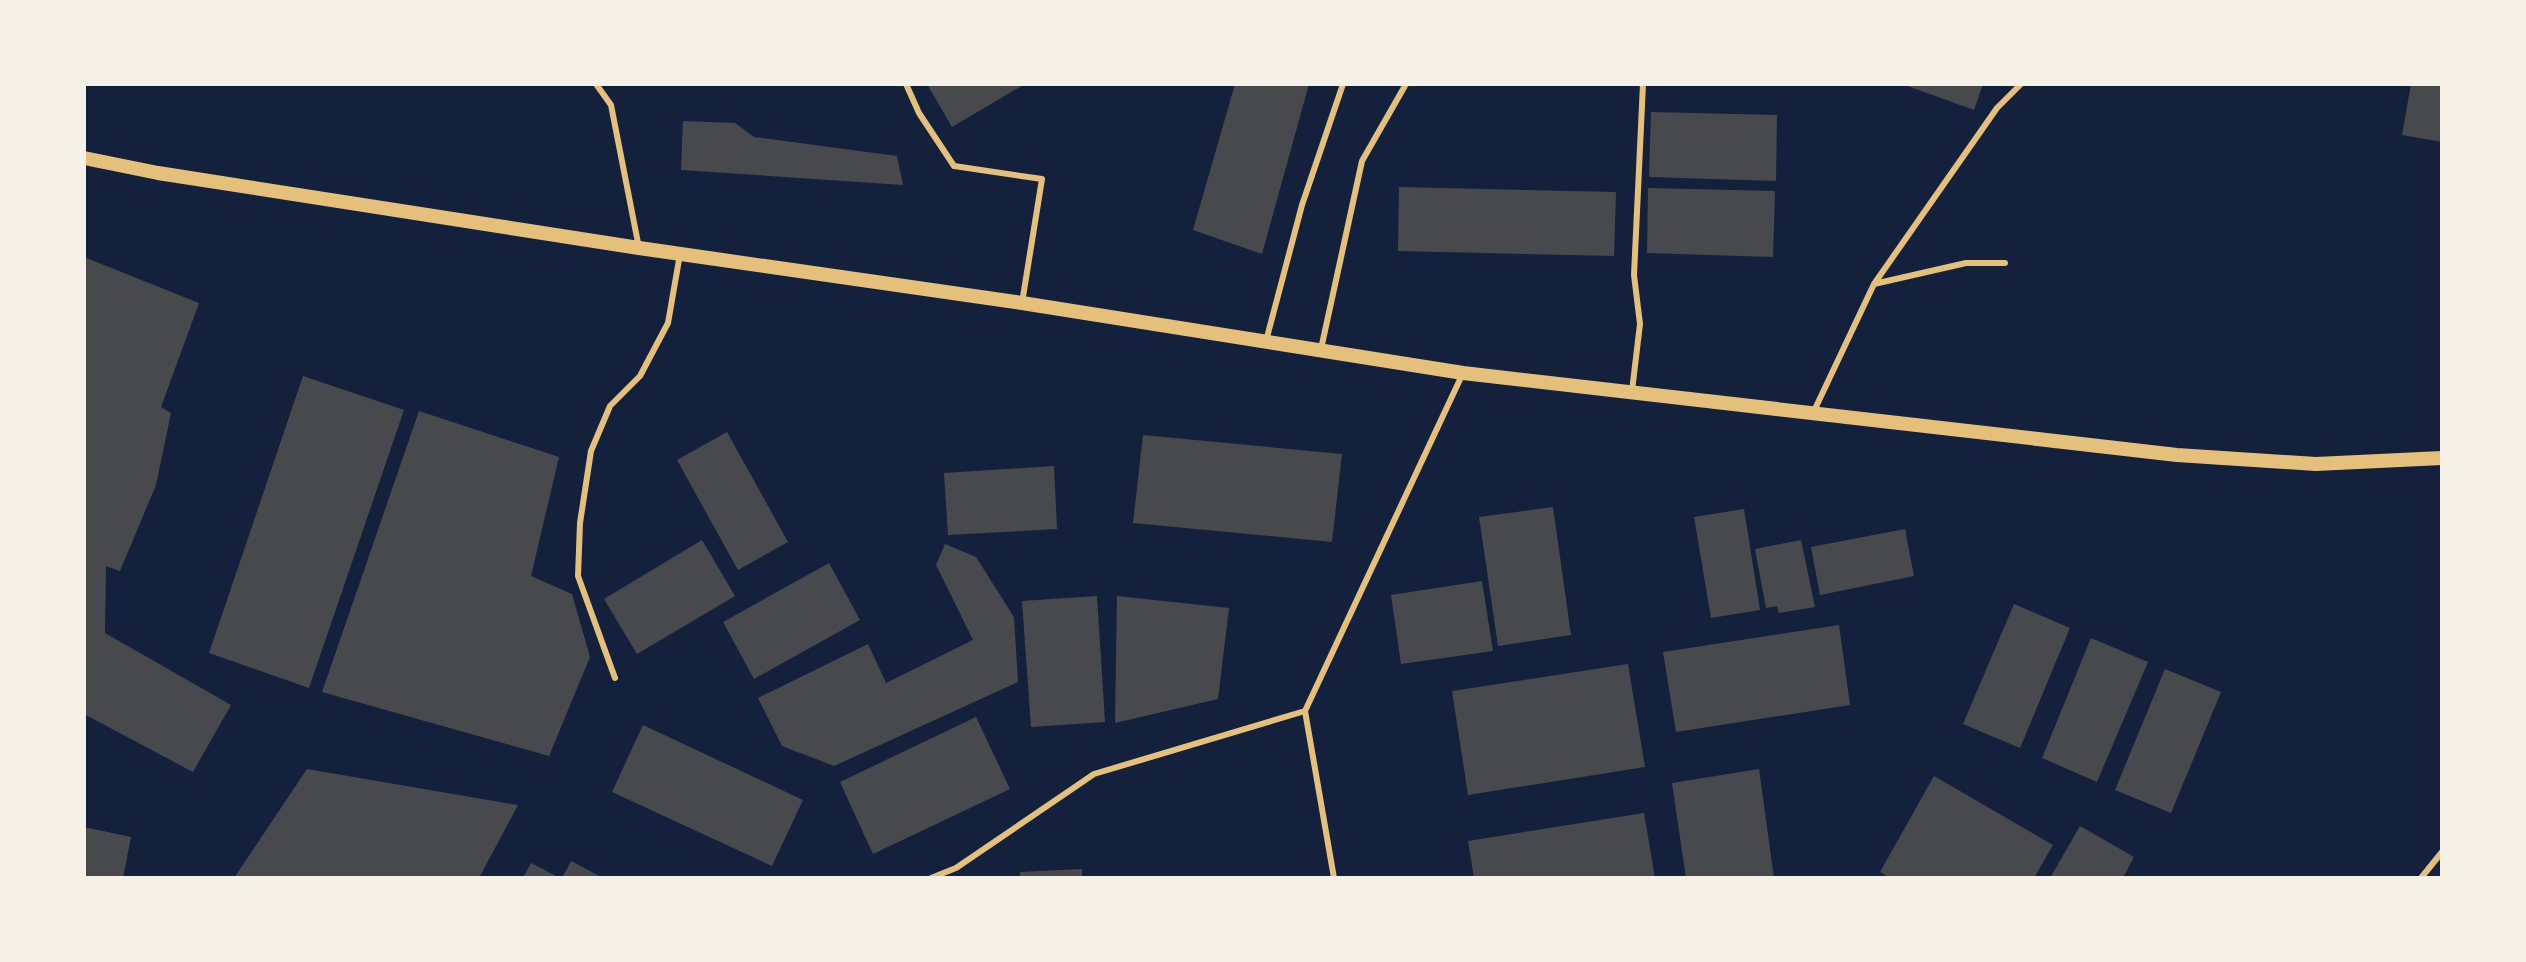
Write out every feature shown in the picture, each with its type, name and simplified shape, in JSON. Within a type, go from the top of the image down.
[{"type":"street","points":[[84,158],[158,173],[639,248],[1022,303],[1463,373],[2177,455],[2316,464],[2442,458]]},
{"type":"lane","points":[[596,84],[611,105],[639,248]]},
{"type":"lane","points":[[906,84],[919,113],[954,166],[1042,179],[1022,303]]},
{"type":"lane","points":[[1266,341],[1302,205],[1343,84]]},
{"type":"lane","points":[[1321,349],[1362,161],[1406,84]]},
{"type":"lane","points":[[1632,391],[1640,324],[1634,275],[1643,84]]},
{"type":"lane","points":[[1812,415],[1874,284],[1997,108],[2021,84]]},
{"type":"lane","points":[[615,678],[578,576],[580,523],[591,451],[610,406],[640,376],[668,323],[680,254]]},
{"type":"lane","points":[[1874,284],[1966,263],[2005,263]]},
{"type":"lane","points":[[1334,878],[1305,711],[1463,373]]},
{"type":"lane","points":[[931,878],[956,868],[1094,774],[1305,711]]},
{"type":"lane","points":[[2421,878],[2442,852]]},
{"type":"building","points":[[927,84],[1025,84],[952,127]]},
{"type":"building","points":[[1235,84],[1309,84],[1262,254],[1193,230]]},
{"type":"building","points":[[1902,84],[1983,84],[1974,110]]},
{"type":"building","points":[[2411,84],[2442,84],[2442,142],[2402,135]]},
{"type":"building","points":[[1651,112],[1777,115],[1776,181],[1649,177]]},
{"type":"building","points":[[683,121],[735,123],[754,137],[897,156],[903,185],[681,170]]},
{"type":"building","points":[[1399,187],[1616,192],[1614,256],[1398,251]]},
{"type":"building","points":[[1648,188],[1775,191],[1773,257],[1647,253]]},
{"type":"building","points":[[84,257],[199,303],[161,407],[171,413],[156,485],[120,571],[106,566],[105,633],[231,705],[193,772],[84,714]]},
{"type":"building","points":[[303,376],[404,410],[309,688],[209,653]]},
{"type":"building","points":[[419,411],[559,457],[531,576],[572,594],[590,657],[549,756],[322,692]]},
{"type":"building","points":[[727,432],[788,542],[738,570],[677,460]]},
{"type":"building","points":[[1143,435],[1342,454],[1332,542],[1133,523]]},
{"type":"building","points":[[1054,466],[1057,529],[948,535],[944,473]]},
{"type":"building","points":[[1553,507],[1571,635],[1498,646],[1479,517]]},
{"type":"building","points":[[1744,509],[1760,610],[1711,618],[1694,517]]},
{"type":"building","points":[[1905,529],[1914,576],[1820,595],[1811,547]]},
{"type":"building","points":[[702,540],[735,596],[637,654],[604,599]]},
{"type":"building","points":[[1801,540],[1815,607],[1779,613],[1777,606],[1766,608],[1755,549]]},
{"type":"building","points":[[945,544],[976,557],[1014,617],[1018,682],[834,766],[782,746],[758,698],[868,644],[886,683],[973,640],[936,565]]},
{"type":"building","points":[[829,563],[860,620],[754,679],[723,622]]},
{"type":"building","points":[[1482,581],[1493,651],[1401,664],[1391,595]]},
{"type":"building","points":[[1097,596],[1105,722],[1031,727],[1022,601]]},
{"type":"building","points":[[1117,596],[1229,608],[1218,699],[1115,723]]},
{"type":"building","points":[[2014,604],[2070,628],[2020,748],[1963,724]]},
{"type":"building","points":[[1839,625],[1850,705],[1676,732],[1663,652]]},
{"type":"building","points":[[2091,638],[2148,662],[2097,782],[2042,758]]},
{"type":"building","points":[[1628,664],[1645,767],[1468,795],[1452,691]]},
{"type":"building","points":[[2165,669],[2221,692],[2171,813],[2115,790]]},
{"type":"building","points":[[976,717],[1010,789],[873,854],[840,782]]},
{"type":"building","points":[[643,725],[803,800],[772,866],[612,792]]},
{"type":"building","points":[[307,769],[518,805],[479,878],[234,878]]},
{"type":"building","points":[[1759,769],[1774,878],[1686,878],[1672,783]]},
{"type":"building","points":[[1934,776],[2053,845],[2034,878],[1890,878],[1880,872]]},
{"type":"building","points":[[1644,813],[1655,878],[1474,878],[1468,841]]},
{"type":"building","points":[[2080,826],[2134,857],[2123,878],[2050,878]]},
{"type":"building","points":[[84,827],[131,837],[123,878],[84,878]]},
{"type":"building","points":[[571,861],[603,878],[562,878]]},
{"type":"building","points":[[531,863],[560,878],[523,878]]},
{"type":"building","points":[[1082,869],[1082,878],[1020,878],[1020,872]]}]
